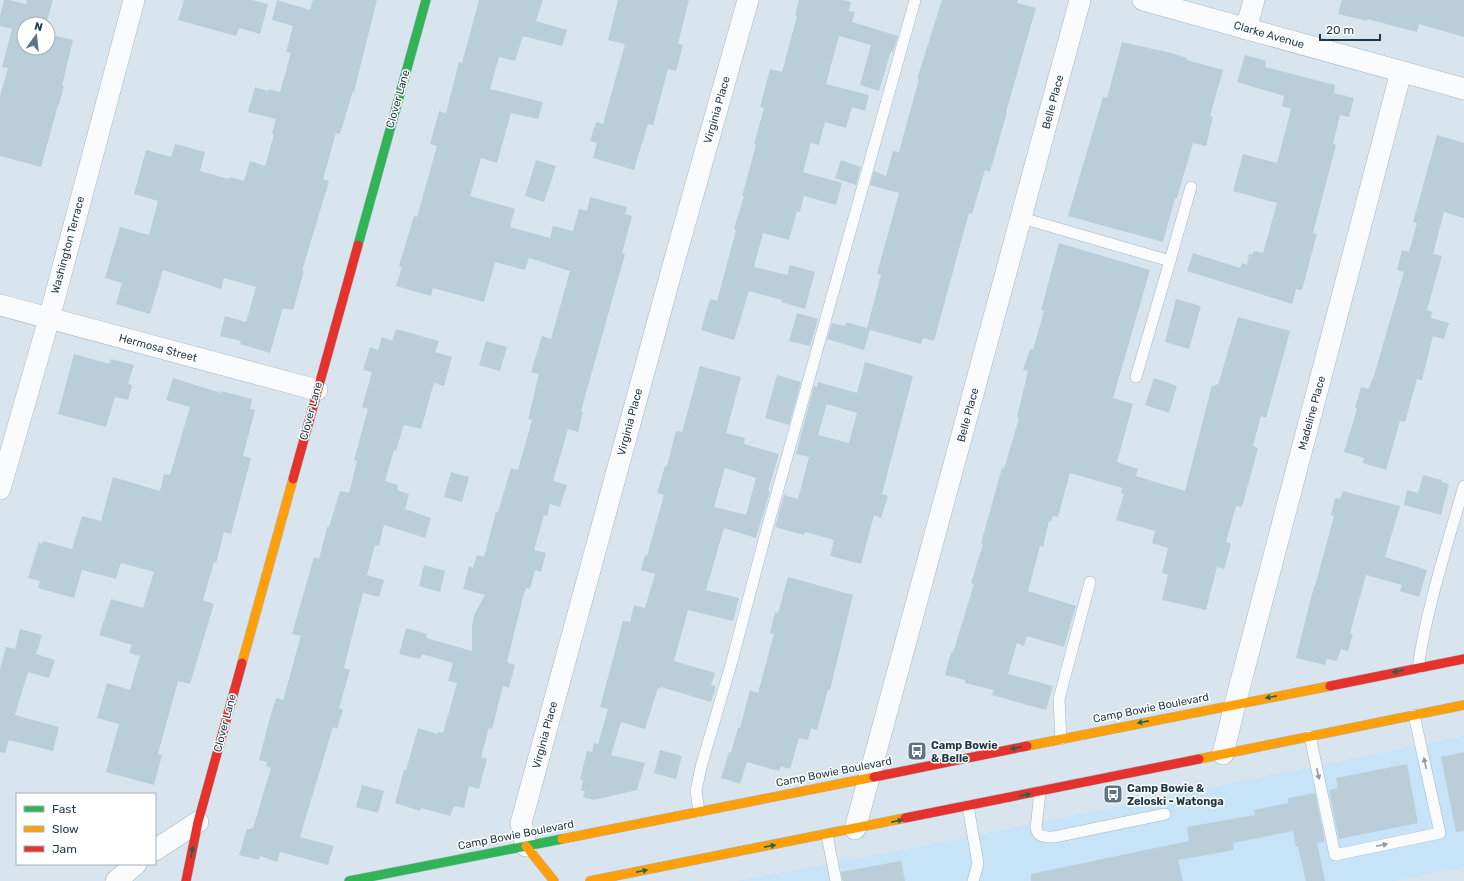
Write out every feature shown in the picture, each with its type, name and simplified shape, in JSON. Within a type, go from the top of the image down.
[{"type":"main road","name":"Clover Lane","points":[[186,881],[198,822],[426,0]]},
{"type":"main road","name":"Camp Bowie Boulevard","points":[[349,881],[412,874],[526,846],[1464,659]]},
{"type":"main road","points":[[590,881],[827,835],[1464,705]]},
{"type":"main road","points":[[526,846],[554,881]]},
{"type":"street","name":"Washington Terrace","points":[[0,489],[49,319],[134,0]]},
{"type":"street","name":"Virginia Place","points":[[526,846],[521,823],[672,270],[748,0]]},
{"type":"street","name":"Belle Place","points":[[855,829],[1080,0]]},
{"type":"street","name":"Clarke Avenue","points":[[1143,0],[1464,89]]},
{"type":"street","points":[[1246,29],[1254,0]]},
{"type":"street","name":"Madeline Place","points":[[1223,754],[1401,72]]},
{"type":"street","name":"Hermosa Street","points":[[0,305],[317,390]]},
{"type":"street","points":[[156,849],[198,822]]},
{"type":"street","points":[[116,881],[135,865]]},
{"type":"lane","points":[[699,811],[696,792],[701,766],[915,0]]},
{"type":"lane","points":[[1136,377],[1191,187]]},
{"type":"lane","points":[[1022,218],[1170,261]]},
{"type":"lane","points":[[1418,668],[1430,604],[1464,486]]},
{"type":"lane","points":[[1061,739],[1058,699],[1090,582]]},
{"type":"lane","points":[[1310,736],[1335,855],[1440,832],[1414,715]]},
{"type":"lane","points":[[1040,792],[1036,828],[1040,836],[1045,838],[1165,814]]},
{"type":"lane","points":[[968,806],[978,864],[973,881]]},
{"type":"lane","points":[[827,835],[836,881]]},
{"type":"shaded area","points":[[1464,736],[1464,867],[1394,881],[737,881],[933,844]]},
{"type":"building","points":[[4,0],[26,4],[27,0],[53,0],[48,16],[16,16],[16,56],[56,56],[56,36],[73,40],[62,86],[64,86],[41,167],[0,156],[0,96],[8,68],[2,67],[12,29],[0,26],[0,16]]},
{"type":"building","points":[[184,0],[252,0],[268,4],[260,34],[239,28],[236,36],[178,20]]},
{"type":"building","points":[[277,0],[310,10],[313,0],[377,0],[354,92],[353,91],[340,134],[336,133],[323,179],[329,181],[302,271],[304,271],[293,310],[283,308],[270,353],[240,344],[241,341],[220,336],[225,316],[246,322],[256,287],[224,278],[221,289],[163,270],[150,314],[116,304],[122,283],[105,278],[120,227],[149,235],[158,201],[134,194],[146,150],[171,157],[175,144],[205,152],[200,171],[229,179],[229,177],[244,181],[250,161],[265,166],[274,135],[272,134],[276,119],[248,112],[255,87],[268,91],[269,89],[280,92],[291,53],[286,52],[293,26],[272,20]]},
{"type":"building","points":[[479,0],[543,0],[536,21],[567,30],[562,46],[523,36],[515,61],[499,57],[490,89],[543,102],[538,119],[511,113],[497,163],[481,158],[470,196],[515,209],[510,227],[550,238],[553,226],[573,231],[579,209],[587,211],[590,197],[627,207],[625,214],[632,216],[622,253],[625,254],[581,411],[583,412],[578,432],[568,429],[553,481],[567,485],[560,507],[550,504],[547,516],[544,515],[534,550],[546,553],[541,572],[535,570],[530,589],[526,588],[523,597],[507,662],[515,665],[509,688],[503,686],[492,729],[489,728],[481,757],[487,759],[479,789],[469,786],[464,808],[454,806],[450,816],[421,808],[420,811],[395,803],[418,728],[437,734],[438,732],[443,733],[457,683],[448,681],[453,663],[422,654],[420,659],[399,654],[406,628],[427,634],[426,638],[472,651],[472,625],[475,613],[485,595],[463,589],[469,566],[473,568],[477,555],[484,557],[496,512],[498,512],[511,468],[518,470],[532,420],[528,419],[539,374],[531,372],[542,336],[551,339],[570,271],[529,258],[525,270],[495,262],[484,302],[433,288],[431,296],[396,286],[402,267],[399,266],[414,216],[417,217],[437,146],[430,144],[439,111],[446,113],[459,62],[462,63]]},
{"type":"building","points":[[618,0],[689,0],[678,44],[683,45],[676,71],[668,69],[653,125],[648,124],[634,170],[593,158],[597,143],[590,141],[596,122],[603,124],[625,44],[608,40]]},
{"type":"building","points":[[799,0],[842,0],[851,2],[849,11],[855,12],[852,22],[898,36],[893,52],[891,51],[879,91],[860,85],[871,45],[839,36],[826,84],[869,95],[865,111],[852,107],[846,128],[825,122],[819,145],[811,143],[803,172],[842,183],[836,205],[804,196],[800,212],[797,211],[789,240],[763,233],[754,267],[787,275],[790,265],[815,272],[805,309],[781,302],[782,300],[749,291],[734,340],[701,330],[710,299],[717,301],[736,230],[734,229],[744,196],[742,196],[756,145],[754,144],[764,108],[760,107],[770,69],[782,72],[797,16],[795,15]]},
{"type":"building","points":[[942,0],[1018,0],[1017,3],[1036,8],[990,172],[985,170],[972,214],[969,213],[934,341],[923,338],[921,344],[870,330],[864,350],[827,339],[832,323],[845,326],[846,322],[867,328],[881,275],[877,274],[899,193],[870,185],[874,171],[886,176],[893,151],[899,152],[919,79],[917,79]]},
{"type":"building","points":[[1342,0],[1464,0],[1464,37],[1419,24],[1417,32],[1367,19],[1367,21],[1338,14]]},
{"type":"building","points":[[1122,42],[1171,53],[1187,58],[1187,60],[1223,70],[1210,116],[1213,117],[1206,146],[1193,143],[1177,198],[1175,198],[1163,242],[1068,216],[1103,97],[1107,98]]},
{"type":"building","points":[[1245,55],[1266,61],[1265,67],[1335,85],[1334,93],[1354,98],[1349,117],[1340,115],[1333,144],[1336,145],[1313,233],[1317,234],[1302,290],[1296,289],[1292,304],[1187,271],[1193,253],[1240,268],[1242,263],[1247,265],[1249,254],[1252,255],[1254,251],[1263,253],[1277,203],[1233,191],[1243,154],[1277,163],[1291,109],[1282,106],[1284,96],[1237,82]]},
{"type":"building","points":[[1437,135],[1464,143],[1464,218],[1444,212],[1433,254],[1442,256],[1427,310],[1432,312],[1431,318],[1449,323],[1444,339],[1433,336],[1422,380],[1417,379],[1405,422],[1400,421],[1386,470],[1363,463],[1364,458],[1344,452],[1357,409],[1355,408],[1361,387],[1369,389],[1373,379],[1404,272],[1397,270],[1402,250],[1409,252],[1417,223],[1413,222]]},
{"type":"building","points":[[536,160],[556,166],[544,202],[525,196]]},
{"type":"building","points":[[841,160],[861,167],[856,185],[835,178]]},
{"type":"building","points":[[1059,243],[1150,270],[1113,398],[1133,404],[1117,462],[1138,469],[1136,476],[1185,491],[1212,385],[1218,385],[1238,317],[1290,331],[1266,418],[1261,416],[1253,446],[1258,448],[1242,507],[1236,506],[1226,542],[1231,544],[1224,569],[1217,567],[1206,610],[1162,600],[1168,575],[1162,573],[1168,548],[1152,543],[1155,531],[1116,520],[1124,494],[1121,493],[1122,488],[1070,473],[1058,517],[1053,516],[1051,522],[1049,521],[1043,547],[1040,546],[1028,591],[1076,606],[1064,647],[1027,636],[1024,646],[1017,643],[1008,674],[1053,686],[1046,710],[992,695],[994,690],[965,683],[965,680],[945,675],[951,652],[953,653],[974,584],[971,583],[983,544],[981,543],[1002,468],[1004,469],[1019,418],[1017,417],[1028,371],[1023,370],[1030,349],[1033,350],[1044,311],[1041,310]]},
{"type":"building","points":[[1176,299],[1201,306],[1189,349],[1165,342]]},
{"type":"building","points":[[797,313],[818,319],[810,346],[789,341]]},
{"type":"building","points":[[396,329],[439,341],[435,352],[452,357],[444,386],[434,383],[421,429],[404,425],[396,451],[394,450],[385,481],[398,485],[397,490],[409,494],[405,509],[431,518],[425,538],[384,525],[379,546],[375,545],[367,575],[384,580],[379,597],[363,593],[344,668],[350,670],[339,708],[343,710],[337,729],[333,727],[300,837],[334,846],[328,865],[280,852],[277,862],[260,856],[259,860],[239,855],[247,829],[253,828],[271,768],[266,766],[267,762],[259,760],[276,698],[283,700],[301,636],[292,634],[314,557],[319,559],[327,527],[329,527],[340,491],[349,493],[357,461],[354,460],[368,409],[362,407],[372,372],[363,370],[370,347],[378,350],[382,337],[392,341]]},
{"type":"building","points":[[486,341],[507,347],[500,371],[479,365]]},
{"type":"building","points":[[74,354],[109,364],[111,359],[134,365],[128,384],[132,385],[128,400],[115,397],[106,427],[58,414]]},
{"type":"building","points":[[865,362],[913,376],[882,494],[888,496],[881,518],[874,515],[861,564],[830,556],[834,540],[805,532],[804,535],[775,527],[784,495],[798,499],[809,457],[796,454],[814,386],[817,387],[818,382],[857,393]],"holes":[[[827,404],[857,413],[849,443],[818,435]]]},
{"type":"building","points":[[700,366],[741,377],[726,433],[745,438],[744,444],[779,454],[756,538],[724,528],[706,590],[739,598],[733,621],[688,610],[674,661],[715,673],[711,685],[716,686],[711,702],[661,687],[660,689],[658,688],[645,729],[621,722],[611,755],[645,763],[637,790],[594,800],[583,797],[585,791],[581,791],[583,780],[580,779],[587,751],[592,752],[594,743],[598,744],[608,709],[600,707],[623,621],[630,622],[634,605],[645,608],[655,574],[641,570],[645,555],[647,556],[664,495],[657,493],[665,466],[667,466],[676,431],[682,432]],"holes":[[[725,468],[756,478],[746,515],[714,507]]]},
{"type":"building","points":[[777,375],[801,382],[789,425],[765,418]]},
{"type":"building","points":[[173,378],[221,393],[221,391],[252,399],[250,409],[255,410],[243,456],[251,458],[231,534],[224,532],[216,563],[214,562],[203,600],[214,604],[190,684],[178,681],[158,754],[162,755],[154,785],[106,772],[119,724],[97,718],[107,683],[130,690],[140,656],[129,653],[132,645],[99,635],[111,599],[143,608],[154,572],[121,563],[116,579],[82,570],[74,598],[38,588],[40,581],[28,578],[39,542],[42,544],[43,541],[72,549],[82,516],[101,521],[113,477],[160,491],[164,474],[170,475],[190,407],[166,400]]},
{"type":"building","points":[[1154,378],[1177,386],[1169,413],[1145,405]]},
{"type":"building","points":[[451,472],[469,477],[462,502],[444,497]]},
{"type":"building","points":[[1423,475],[1442,480],[1442,482],[1449,484],[1441,515],[1404,505],[1407,490],[1418,493]]},
{"type":"building","points":[[1343,491],[1400,506],[1385,557],[1427,570],[1419,597],[1400,591],[1402,585],[1366,575],[1350,633],[1353,634],[1348,651],[1341,649],[1337,661],[1327,659],[1325,665],[1296,658],[1314,586],[1334,516],[1331,515],[1335,498],[1340,499]]},
{"type":"building","points":[[424,565],[445,571],[440,592],[419,586]]},
{"type":"building","points":[[788,577],[853,595],[830,690],[828,690],[817,730],[811,728],[808,740],[799,738],[790,769],[781,766],[779,771],[747,762],[740,784],[721,778],[738,728],[740,728],[750,690],[758,693],[774,634],[770,633],[775,612],[778,613]]},
{"type":"building","points":[[20,629],[42,635],[36,654],[55,660],[49,678],[28,672],[15,715],[59,727],[53,751],[9,740],[5,753],[0,752],[0,669],[6,647],[15,649]]},
{"type":"building","points":[[660,750],[682,756],[676,779],[654,773]]},
{"type":"building","points":[[1464,752],[1464,831],[1456,832],[1441,757]]},
{"type":"building","points":[[1407,764],[1418,823],[1339,839],[1329,790],[1338,788],[1336,778]]},
{"type":"building","points":[[362,785],[384,791],[378,813],[356,807]]},
{"type":"building","points":[[1315,793],[1325,842],[1317,843],[1325,881],[1306,881],[1293,831],[1233,843],[1234,850],[1178,860],[1183,881],[1031,881],[1031,874],[1189,841],[1187,827],[1255,815],[1254,810],[1288,803],[1288,798]]},
{"type":"building","points":[[901,861],[905,881],[843,881],[841,872]]},
{"type":"traffic: fast","points":[[358,245],[426,0]]},
{"type":"traffic: fast","points":[[349,881],[562,839]]},
{"type":"traffic: slow","points":[[242,663],[293,479]]},
{"type":"traffic: slow","points":[[1027,746],[1330,686]]},
{"type":"traffic: slow","points":[[1199,759],[1464,705]]},
{"type":"traffic: slow","points":[[562,839],[874,777]]},
{"type":"traffic: slow","points":[[590,881],[905,818]]},
{"type":"traffic: slow","points":[[526,846],[554,881]]},
{"type":"traffic: jam","points":[[293,479],[358,245]]},
{"type":"traffic: jam","points":[[1330,686],[1464,659]]},
{"type":"traffic: jam","points":[[186,881],[198,822],[242,663]]},
{"type":"traffic: jam","points":[[874,777],[1027,746]]},
{"type":"traffic: jam","points":[[905,818],[1199,759]]},
{"type":"place","name":"Camp Bowie & Belle","points":[[917,751]]},
{"type":"place","name":"Camp Bowie & Zeloski - Watonga","points":[[1113,794]]}]
